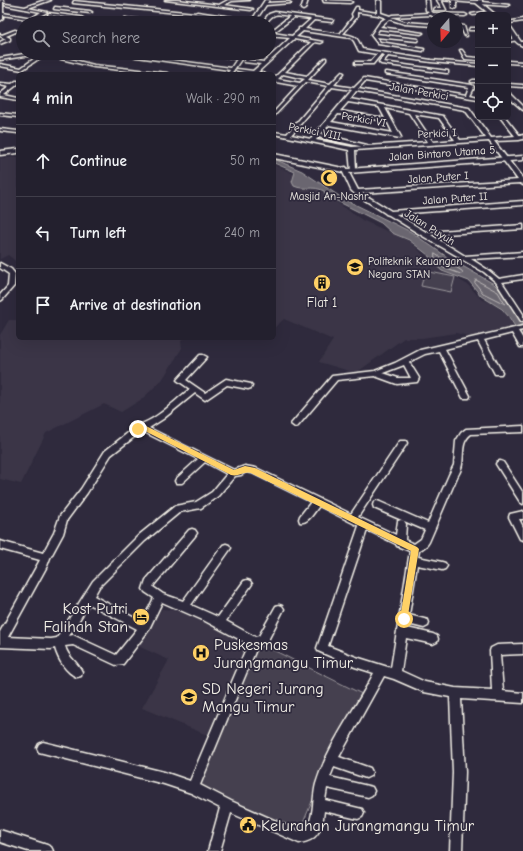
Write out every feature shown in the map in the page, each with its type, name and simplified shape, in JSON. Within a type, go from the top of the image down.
[{"type":"main road","points":[[0,153],[16,152]]},
{"type":"main road","name":"Jalan Bintaro Utama 5","points":[[276,155],[353,170],[523,158]]},
{"type":"street","points":[[0,20],[1,0]]},
{"type":"street","points":[[24,8],[49,0]]},
{"type":"street","points":[[117,6],[126,0]]},
{"type":"street","points":[[168,0],[220,6],[228,5],[251,9]]},
{"type":"street","points":[[228,5],[232,0],[248,0]]},
{"type":"street","points":[[303,9],[306,0]]},
{"type":"street","points":[[427,0],[430,12]]},
{"type":"street","points":[[428,9],[445,9],[440,0]]},
{"type":"street","points":[[440,0],[508,5]]},
{"type":"street","points":[[324,1],[350,2]]},
{"type":"street","points":[[378,14],[379,1]]},
{"type":"street","points":[[454,1],[454,8]]},
{"type":"street","points":[[6,5],[15,2]]},
{"type":"street","points":[[74,2],[218,16]]},
{"type":"street","points":[[257,16],[267,2],[289,3]]},
{"type":"street","points":[[480,2],[490,12]]},
{"type":"street","points":[[194,14],[203,4]]},
{"type":"street","points":[[191,16],[203,4]]},
{"type":"street","points":[[1,5],[45,12],[38,16]]},
{"type":"street","points":[[85,16],[101,5]]},
{"type":"street","points":[[355,17],[354,14],[357,6]]},
{"type":"street","points":[[55,8],[90,12]]},
{"type":"street","points":[[356,11],[378,14],[405,23],[427,25]]},
{"type":"street","points":[[270,16],[275,13],[332,21]]},
{"type":"street","points":[[341,35],[355,17],[362,13]]},
{"type":"street","points":[[1,14],[16,16]]},
{"type":"street","points":[[49,14],[66,16]]},
{"type":"street","points":[[373,35],[384,20],[389,17],[427,14]]},
{"type":"street","points":[[276,29],[293,16]]},
{"type":"street","points":[[276,52],[300,29],[313,19]]},
{"type":"street","points":[[384,20],[400,21]]},
{"type":"street","points":[[511,23],[523,20]]},
{"type":"street","points":[[463,27],[466,35]]},
{"type":"street","points":[[377,28],[421,34]]},
{"type":"street","points":[[300,29],[354,38],[360,50],[446,63],[475,65]]},
{"type":"street","points":[[470,29],[475,29]]},
{"type":"street","points":[[1,35],[16,31]]},
{"type":"street","points":[[511,32],[519,43],[523,44]]},
{"type":"street","points":[[0,43],[9,39],[1,35]]},
{"type":"street","points":[[276,35],[321,42]]},
{"type":"street","points":[[373,35],[417,40]]},
{"type":"street","points":[[373,35],[379,43],[423,50]]},
{"type":"street","points":[[383,44],[387,37]]},
{"type":"street","points":[[511,40],[516,39]]},
{"type":"street","points":[[277,77],[314,41]]},
{"type":"street","points":[[461,51],[466,58],[475,59]]},
{"type":"street","points":[[357,62],[371,64],[380,54]]},
{"type":"street","points":[[386,55],[382,62],[446,72]]},
{"type":"street","points":[[0,58],[16,56]]},
{"type":"street","points":[[276,113],[325,59]]},
{"type":"street","points":[[0,64],[22,69],[35,60]]},
{"type":"street","points":[[70,60],[94,66],[131,72],[143,60]]},
{"type":"street","points":[[162,60],[247,72]]},
{"type":"street","points":[[231,72],[234,70],[239,60]]},
{"type":"street","points":[[245,60],[264,63]]},
{"type":"street","points":[[255,72],[267,60]]},
{"type":"street","points":[[511,62],[523,63]]},
{"type":"street","points":[[446,63],[448,82]]},
{"type":"street","points":[[511,66],[523,67]]},
{"type":"street","points":[[135,68],[157,72]]},
{"type":"street","points":[[387,73],[475,87]]},
{"type":"street","points":[[288,136],[342,74]]},
{"type":"street","points":[[277,77],[306,81]]},
{"type":"street","points":[[277,77],[306,81]]},
{"type":"street","points":[[313,140],[365,79],[475,98]]},
{"type":"street","name":"Jalan Perkici","points":[[306,81],[466,109],[522,182]]},
{"type":"street","points":[[0,84],[16,84]]},
{"type":"street","points":[[0,96],[16,84]]},
{"type":"street","points":[[511,85],[523,86]]},
{"type":"street","points":[[466,96],[471,86]]},
{"type":"street","points":[[0,96],[16,99]]},
{"type":"street","points":[[511,97],[523,109]]},
{"type":"street","points":[[347,100],[442,118],[458,142]]},
{"type":"street","points":[[381,106],[402,145]]},
{"type":"street","points":[[338,112],[388,120]]},
{"type":"street","points":[[411,112],[431,143]]},
{"type":"street","points":[[0,114],[16,116]]},
{"type":"street","points":[[505,120],[521,137]]},
{"type":"street","name":"Perkici VI","points":[[328,122],[396,135]]},
{"type":"street","points":[[0,130],[16,132]]},
{"type":"street","name":"Perkici VIII","points":[[276,133],[352,149]]},
{"type":"street","points":[[318,135],[372,147]]},
{"type":"street","name":"Perkici I","points":[[352,149],[521,137]]},
{"type":"street","points":[[352,149],[353,170]]},
{"type":"street","name":"Jalan Puyuh","points":[[344,169],[356,192],[461,258],[486,271],[498,281],[523,319]]},
{"type":"street","name":"Jalan Puter I","points":[[356,192],[522,182]]},
{"type":"street","name":"Jalan Puter II","points":[[388,213],[523,203]]},
{"type":"street","points":[[423,234],[523,226]]},
{"type":"street","points":[[461,258],[523,254]]},
{"type":"street","points":[[0,265],[9,270],[12,274],[11,286],[0,299]]},
{"type":"street","points":[[498,281],[523,277]]},
{"type":"street","points":[[512,303],[523,303]]},
{"type":"street","points":[[295,424],[335,378],[376,374],[423,352],[518,329],[523,345]]},
{"type":"street","points":[[480,339],[498,372]]},
{"type":"street","points":[[441,348],[466,396]]},
{"type":"street","points":[[203,357],[181,380],[205,397],[226,382],[248,386]]},
{"type":"street","points":[[376,374],[396,381],[414,380],[415,378],[405,361]]},
{"type":"street","points":[[160,598],[144,628],[121,659],[116,660],[73,640],[51,644],[0,642],[44,563],[45,558],[58,534],[63,519],[84,491],[108,453],[138,429],[160,417],[194,389]]},
{"type":"street","points":[[144,427],[233,473]]},
{"type":"street","points":[[395,674],[415,549],[424,542],[429,528],[458,468],[459,460],[457,451],[464,434],[469,431],[523,428]]},
{"type":"street","points":[[352,519],[404,443]]},
{"type":"street","points":[[179,480],[204,458]]},
{"type":"street","points":[[500,464],[520,488],[523,500]]},
{"type":"street","points":[[77,672],[66,661],[60,651],[61,642],[96,584],[142,538],[178,509],[198,505],[215,494],[233,473],[249,469],[364,526],[415,549]]},
{"type":"street","points":[[304,519],[317,502]]},
{"type":"street","points":[[377,505],[429,528]]},
{"type":"street","points":[[523,515],[513,516],[523,536]]},
{"type":"street","points":[[400,543],[401,524]]},
{"type":"street","points":[[364,526],[322,648],[355,662],[395,674],[424,687],[455,693],[523,698]]},
{"type":"street","points":[[192,533],[149,583],[148,588],[160,598],[185,606],[220,622],[254,644]]},
{"type":"street","points":[[0,545],[26,551],[45,558]]},
{"type":"street","points":[[185,606],[226,548]]},
{"type":"street","points":[[413,560],[442,566]]},
{"type":"street","points":[[220,622],[247,584]]},
{"type":"street","points":[[92,600],[144,628]]},
{"type":"street","points":[[193,788],[254,644],[263,639],[279,609]]},
{"type":"street","points":[[404,619],[424,623]]},
{"type":"street","points":[[402,632],[433,638]]},
{"type":"street","points":[[498,697],[495,651],[523,649]]},
{"type":"street","points":[[43,748],[164,778],[193,788],[304,838],[311,835],[316,826],[318,804],[323,782],[331,760],[381,670]]},
{"type":"street","points":[[455,693],[460,742],[460,792],[456,851]]},
{"type":"street","points":[[331,760],[366,772]]},
{"type":"street","points":[[323,782],[368,791]]},
{"type":"street","points":[[214,851],[227,804]]},
{"type":"street","points":[[318,804],[358,813]]},
{"type":"street","points":[[0,836],[47,851]]},
{"type":"shaded area","points":[[16,157],[16,261],[8,255],[0,259],[0,158]]},
{"type":"shaded area","name":"Politeknik Keuangan Negara STAN","points":[[276,166],[299,176],[362,220],[411,242],[431,263],[468,285],[481,299],[495,305],[508,316],[515,327],[473,337],[456,333],[422,338],[404,338],[356,373],[319,362],[333,340],[284,319],[276,326]]},
{"type":"shaded area","points":[[425,271],[455,277],[451,292],[421,286]]},
{"type":"shaded area","points":[[9,320],[16,320],[16,340],[182,340],[181,341],[182,348],[162,380],[142,399],[121,412],[104,404],[46,433],[21,484],[0,479],[0,335]]},
{"type":"shaded area","points":[[162,609],[184,611],[253,644],[212,737],[142,708],[169,660],[138,646]]},
{"type":"shaded area","points":[[253,644],[267,647],[366,696],[331,756],[298,835],[192,786]]},
{"type":"water","points":[[276,160],[302,171],[342,198],[411,232],[450,259],[494,284],[506,296],[523,322],[523,339],[502,309],[481,296],[469,281],[442,271],[432,262],[428,255],[409,240],[392,233],[381,223],[325,195],[324,191],[316,188],[302,188],[294,186],[292,182],[295,172],[276,164]]},
{"type":"place","name":"Masjid An-Nashr","points":[[329,178]]},
{"type":"place","name":"Politeknik Keuangan Negara STAN","points":[[355,267]]},
{"type":"place","name":"Flat 1","points":[[322,283]]},
{"type":"place","name":"Kost Putri Falihah Stan","points":[[141,617]]},
{"type":"place","name":"Puskesmas Jurangmangu Timur","points":[[201,653]]},
{"type":"place","name":"SD Negeri Jurang Mangu Timur","points":[[189,697]]},
{"type":"place","name":"Kelurahan Jurangmangu Timur","points":[[248,825]]},
{"type":"route","points":[[138,429],[144,427],[233,473],[236,474],[245,469],[253,470],[268,479],[364,526],[415,549],[404,619]]}]
